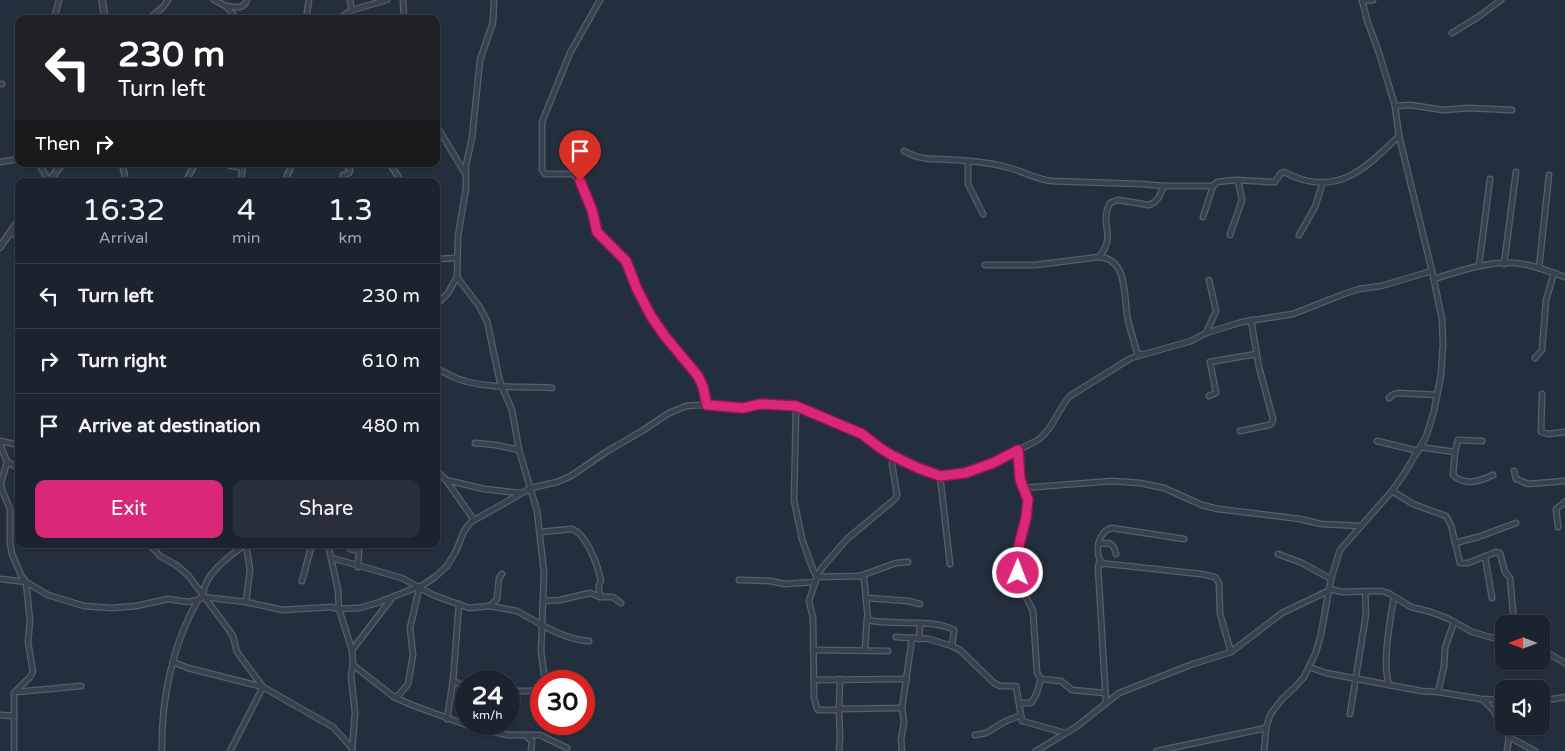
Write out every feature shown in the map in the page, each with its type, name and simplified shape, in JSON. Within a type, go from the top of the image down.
[{"type":"street","points":[[55,15],[59,0]]},
{"type":"street","points":[[102,0],[104,15]]},
{"type":"street","points":[[154,15],[168,0]]},
{"type":"street","points":[[214,0],[226,6],[242,8],[247,0]]},
{"type":"street","points":[[307,15],[309,0]]},
{"type":"street","points":[[350,0],[352,10]]},
{"type":"street","points":[[344,15],[352,10],[387,0]]},
{"type":"street","points":[[403,0],[404,15]]},
{"type":"street","points":[[440,300],[448,293],[457,278],[461,209],[466,188],[480,60],[493,22],[494,0]]},
{"type":"street","points":[[600,0],[570,54],[542,122],[542,170],[545,174],[573,174],[580,181],[592,210],[597,232],[626,261],[637,289],[651,316],[698,376],[703,387],[707,405]]},
{"type":"street","points":[[1264,751],[1266,728],[1270,715],[1275,706],[1300,683],[1319,644],[1331,579],[1340,550],[1392,491],[1419,449],[1429,430],[1441,375],[1442,319],[1434,279],[1399,136],[1395,106],[1362,1],[1373,0]]},
{"type":"street","points":[[1452,33],[1501,0]]},
{"type":"street","points":[[226,6],[234,15]]},
{"type":"street","points":[[1395,106],[1410,105],[1443,110],[1469,108],[1512,110]]},
{"type":"street","points":[[440,132],[466,175]]},
{"type":"street","points":[[904,151],[918,158],[968,161],[1013,168],[1037,179],[1051,181],[1164,186],[1213,186],[1222,181],[1275,182],[1280,174],[1284,172],[1293,177],[1323,182],[1336,182],[1359,172],[1399,136]]},
{"type":"street","points":[[0,162],[15,160]]},
{"type":"street","points":[[968,161],[968,184],[983,214]]},
{"type":"street","points":[[41,167],[47,178]]},
{"type":"street","points":[[51,178],[60,167]]},
{"type":"street","points":[[342,178],[343,175],[349,173],[348,167]]},
{"type":"street","points":[[392,167],[399,178]]},
{"type":"street","points":[[1504,264],[1516,172]]},
{"type":"street","points":[[1539,268],[1549,175]]},
{"type":"street","points":[[1479,265],[1490,179]]},
{"type":"street","points":[[1230,235],[1242,200],[1238,180]]},
{"type":"street","points":[[1299,235],[1315,207],[1323,182]]},
{"type":"street","points":[[1099,257],[1108,242],[1106,218],[1110,203],[1118,200],[1149,205],[1156,202],[1164,186]]},
{"type":"street","points":[[1203,218],[1213,186]]},
{"type":"street","points":[[0,247],[15,225]]},
{"type":"street","points":[[10,232],[15,235]]},
{"type":"street","points":[[984,265],[1035,265],[1106,257],[1118,267],[1123,278],[1128,323],[1137,353],[1142,354]]},
{"type":"street","points":[[440,259],[457,258]]},
{"type":"street","points":[[1434,279],[1479,265],[1504,264],[1521,264],[1565,277]]},
{"type":"street","points":[[0,442],[7,462],[1,483],[10,510],[12,554],[26,582],[48,595],[84,606],[111,608],[136,606],[168,599],[188,602],[203,597],[246,602],[283,610],[331,606],[359,608],[418,588],[429,582],[447,566],[456,551],[464,531],[474,520],[531,488],[566,479],[669,412],[686,406],[707,405],[743,408],[760,404],[796,406],[862,434],[893,456],[918,468],[940,476],[965,473],[993,463],[1044,436],[1064,402],[1070,396],[1124,362],[1142,354],[1192,340],[1206,333],[1251,320],[1293,314],[1359,289],[1381,286],[1432,271]]},
{"type":"street","points":[[1535,358],[1542,350],[1546,300],[1554,273]]},
{"type":"street","points":[[457,278],[479,306],[487,322],[501,386],[512,410],[519,450],[537,511],[544,573],[541,652],[543,670]]},
{"type":"street","points":[[1206,333],[1216,311],[1209,280]]},
{"type":"street","points":[[1240,431],[1269,425],[1273,419],[1256,354],[1251,320]]},
{"type":"street","points":[[1209,396],[1216,393],[1210,362],[1256,354]]},
{"type":"street","points":[[440,370],[464,381],[522,388],[552,388]]},
{"type":"street","points":[[1389,398],[1398,393],[1437,395]]},
{"type":"street","points":[[1542,394],[1542,432],[1548,434],[1565,432]]},
{"type":"street","points":[[796,406],[794,500],[802,539],[816,580]]},
{"type":"street","points":[[1482,441],[1458,440],[1453,472],[1455,477],[1478,482],[1493,475]]},
{"type":"street","points":[[1377,441],[1419,449],[1455,452]]},
{"type":"street","points":[[0,442],[15,445]]},
{"type":"street","points":[[475,443],[519,450]]},
{"type":"street","points":[[1018,450],[1020,475],[1028,500],[1019,545],[1018,581],[1033,611],[1037,673],[1041,679]]},
{"type":"street","points":[[893,456],[892,464],[897,494],[895,499],[847,539],[821,569],[809,600],[813,618],[814,697],[817,709],[822,711],[839,711],[902,708]]},
{"type":"street","points":[[7,462],[15,466]]},
{"type":"street","points":[[1514,471],[1516,479],[1528,484],[1565,482]]},
{"type":"street","points":[[440,474],[474,520]]},
{"type":"street","points":[[940,476],[950,564]]},
{"type":"street","points":[[446,480],[484,489],[520,493]]},
{"type":"street","points":[[1023,488],[1112,481],[1140,483],[1164,488],[1202,505],[1218,509],[1300,519],[1321,524],[1360,526]]},
{"type":"street","points":[[1392,491],[1413,504],[1446,516],[1451,525],[1460,562],[1468,563],[1496,552],[1502,555],[1504,569],[1510,578],[1513,612]]},
{"type":"street","points":[[1558,528],[1556,509],[1565,502]]},
{"type":"street","points":[[1455,543],[1516,523]]},
{"type":"street","points":[[1103,564],[1098,555],[1102,533],[1106,529],[1112,528],[1184,539]]},
{"type":"street","points":[[540,532],[572,529],[579,533],[592,552],[601,578],[598,586],[600,597]]},
{"type":"street","points":[[1099,544],[1109,543],[1114,548],[1116,554]]},
{"type":"street","points":[[153,548],[160,556],[176,565],[188,575],[233,636],[237,652],[263,686]]},
{"type":"street","points":[[203,597],[203,588],[212,576],[228,558],[241,548]]},
{"type":"street","points":[[246,602],[250,570],[247,548]]},
{"type":"street","points":[[302,581],[311,548]]},
{"type":"street","points":[[329,548],[339,608],[352,650],[351,675],[356,713],[352,749]]},
{"type":"street","points":[[350,548],[359,551],[358,567]]},
{"type":"street","points":[[1278,554],[1302,563],[1331,579]]},
{"type":"street","points":[[1485,557],[1492,598]]},
{"type":"street","points":[[332,558],[358,567],[402,578],[418,588],[459,604],[476,608],[490,606],[517,611],[551,630],[577,640],[589,642]]},
{"type":"street","points":[[739,580],[770,581],[784,584],[860,576],[881,567],[908,562]]},
{"type":"street","points":[[1106,703],[1098,564],[1216,577],[1220,614],[1232,652]]},
{"type":"street","points":[[490,606],[497,599],[499,578],[502,574]]},
{"type":"street","points":[[860,576],[864,578],[867,598],[865,649]]},
{"type":"street","points":[[0,579],[26,582]]},
{"type":"street","points":[[14,751],[14,695],[33,672],[28,642],[30,621],[26,582]]},
{"type":"street","points":[[394,698],[408,684],[413,655],[410,628],[418,588]]},
{"type":"street","points":[[1036,751],[1076,727],[1119,693],[1193,664],[1232,652],[1282,614],[1329,590],[1342,592],[1382,591],[1411,607],[1431,612],[1472,632],[1495,638]]},
{"type":"street","points":[[1350,714],[1366,614],[1365,591]]},
{"type":"street","points":[[543,601],[560,600],[590,593],[600,597],[613,598],[621,602]]},
{"type":"street","points":[[352,650],[393,596]]},
{"type":"street","points":[[1389,685],[1386,672],[1387,644],[1394,596]]},
{"type":"street","points":[[867,598],[908,601],[920,604]]},
{"type":"street","points":[[162,751],[163,713],[173,662],[182,632],[198,600]]},
{"type":"street","points":[[447,719],[459,604]]},
{"type":"street","points":[[867,617],[871,621],[946,627],[954,630],[952,646]]},
{"type":"street","points":[[1438,692],[1444,667],[1445,648],[1454,622]]},
{"type":"street","points":[[919,639],[920,624]]},
{"type":"street","points":[[896,637],[929,639],[960,650],[994,684],[1016,686],[1022,721],[1065,734]]},
{"type":"street","points":[[902,751],[901,740],[904,722],[902,708],[912,638]]},
{"type":"street","points":[[813,650],[865,649],[888,651]]},
{"type":"street","points":[[1550,654],[1565,663]]},
{"type":"street","points":[[173,662],[188,668],[263,686],[333,727],[352,749]]},
{"type":"street","points":[[352,665],[394,698],[447,719],[508,735],[540,735],[567,748]]},
{"type":"street","points":[[1309,667],[1318,671],[1389,685],[1495,700]]},
{"type":"street","points":[[838,751],[840,737],[840,679]]},
{"type":"street","points":[[814,680],[906,679]]},
{"type":"street","points":[[1041,679],[1061,681],[1072,690],[1105,693]]},
{"type":"street","points":[[1019,703],[1031,703],[1034,700],[1041,679]]},
{"type":"street","points":[[16,692],[81,686]]},
{"type":"street","points":[[230,751],[263,686]]},
{"type":"street","points":[[1550,699],[1565,697]]},
{"type":"street","points":[[1481,699],[1493,710],[1509,737],[1535,751]]},
{"type":"street","points":[[0,715],[14,716]]},
{"type":"street","points":[[975,735],[986,733],[1004,722],[1021,715]]},
{"type":"street","points":[[1157,751],[1170,750],[1266,728]]},
{"type":"street","points":[[525,735],[530,737],[532,741],[531,751]]},
{"type":"street","points":[[1507,751],[1509,737]]},
{"type":"route","points":[[580,181],[592,210],[597,232],[626,261],[637,289],[651,316],[698,376],[703,387],[707,405],[743,408],[760,404],[796,406],[862,434],[893,456],[940,476],[965,473],[993,463],[1018,450],[1020,479],[1028,500],[1026,518],[1019,545],[1018,573]]}]
